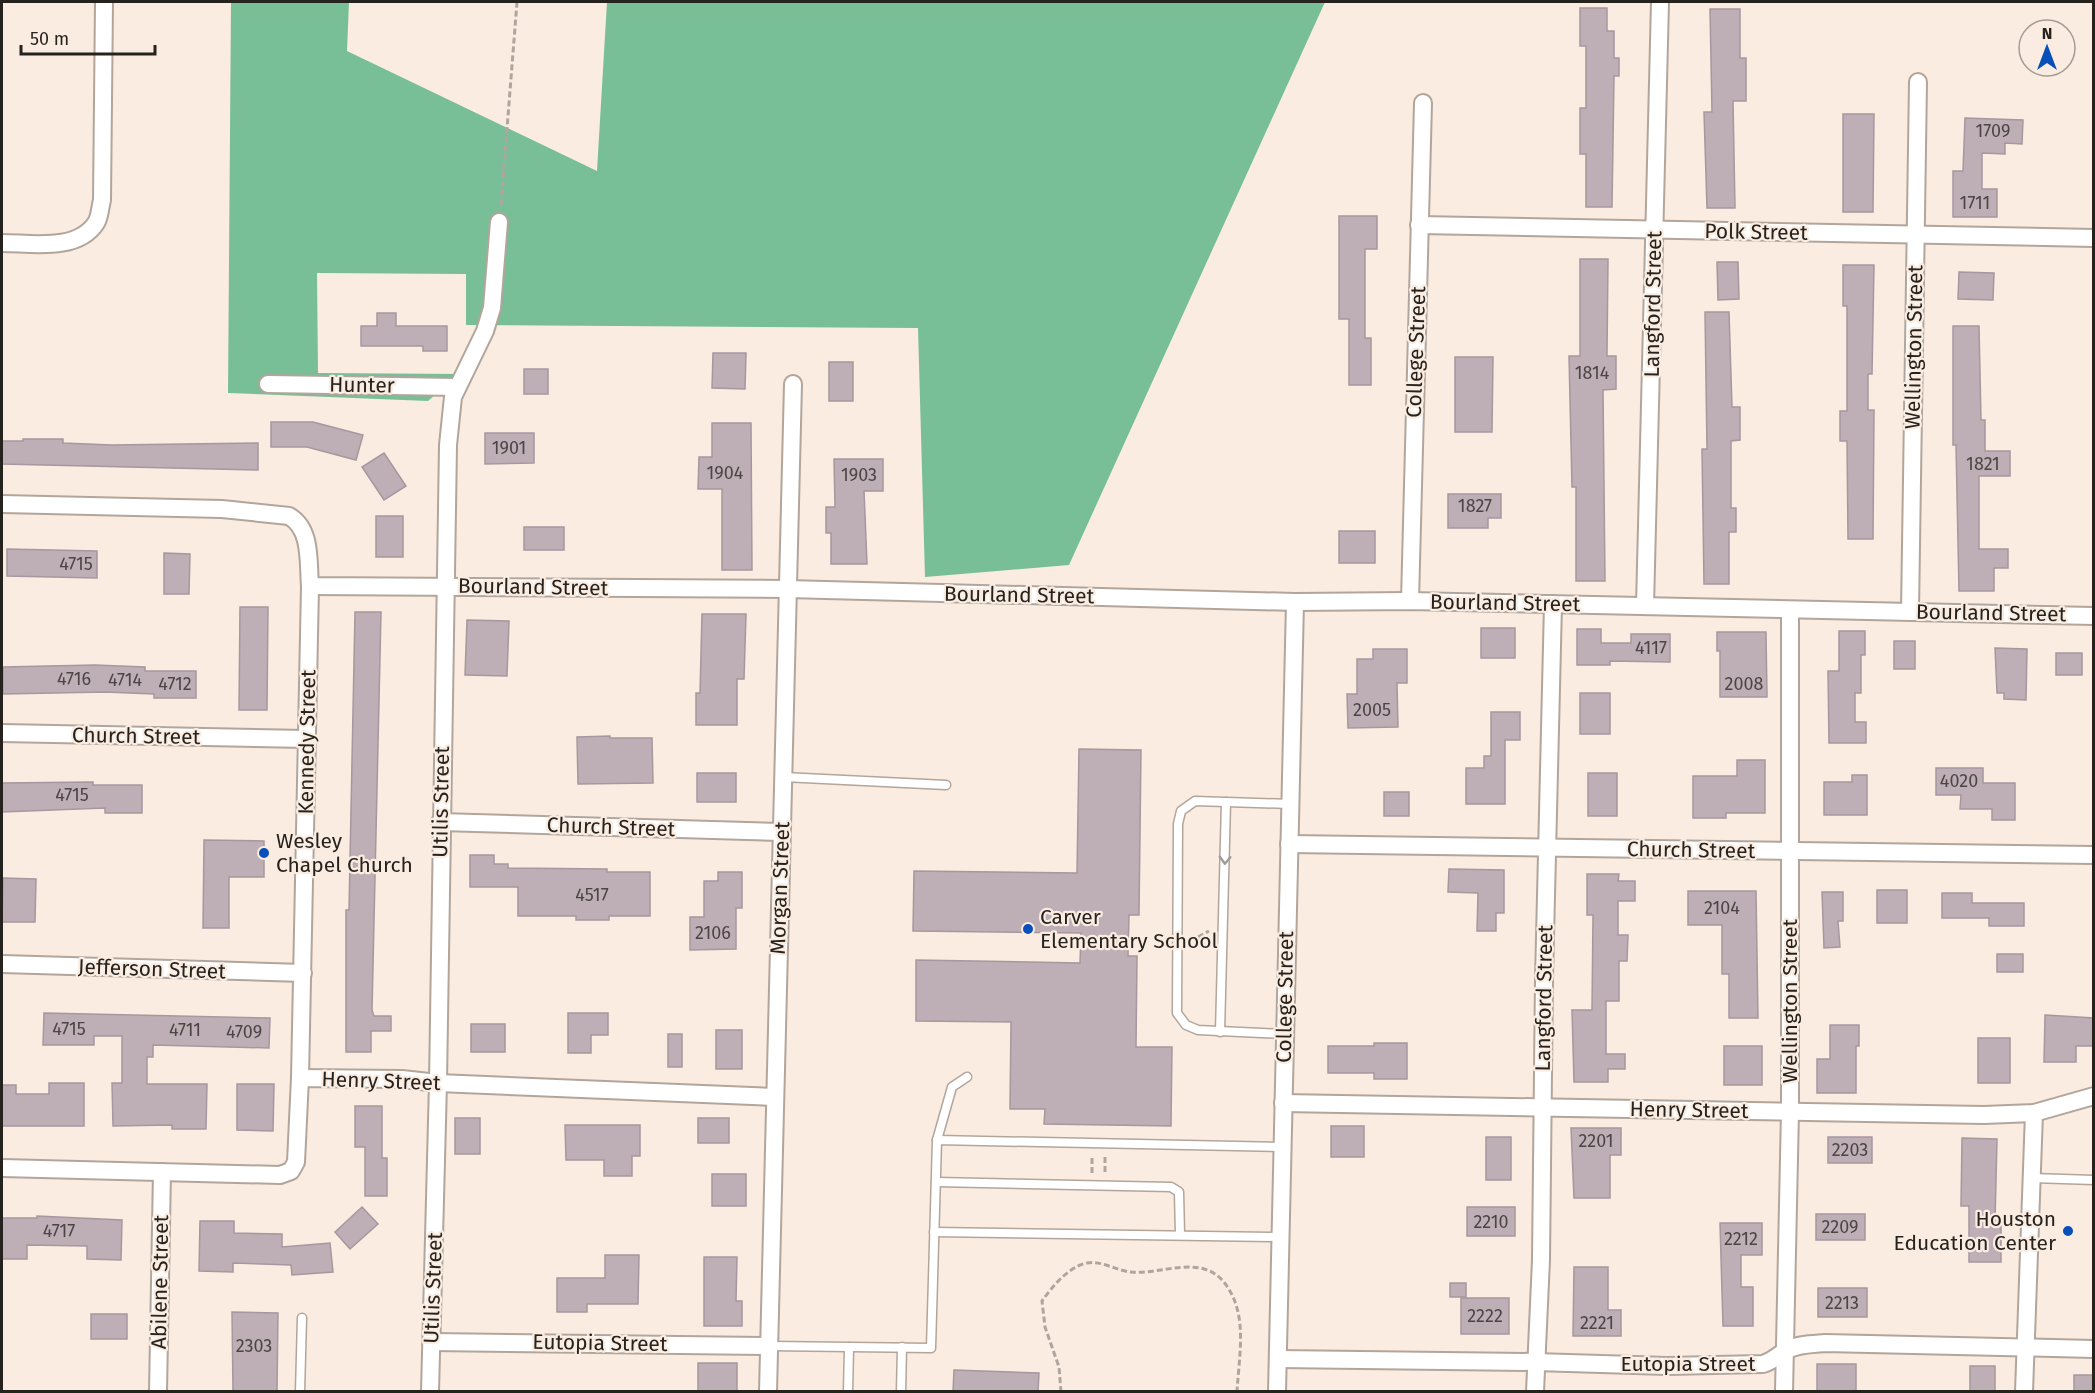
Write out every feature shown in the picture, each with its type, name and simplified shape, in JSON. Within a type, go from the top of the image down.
[{"type":"street","points":[[2,243],[56,244],[72,240],[90,230],[98,221],[102,200],[104,2]]},
{"type":"street","name":"Langford Street","points":[[1645,606],[1660,2]]},
{"type":"street","name":"Wellington Street","points":[[1910,612],[1918,82]]},
{"type":"street","name":"College Street","points":[[1410,601],[1423,103]]},
{"type":"street","name":"Utilis Street","points":[[430,1392],[438,1083],[440,822],[448,586],[448,445],[453,397],[481,340],[492,308],[499,222]]},
{"type":"street","name":"Polk Street","points":[[1419,225],[2094,238]]},
{"type":"street","name":"Hunter","points":[[268,384],[457,387]]},
{"type":"street","name":"Morgan Street","points":[[768,1392],[793,384]]},
{"type":"street","points":[[2,504],[222,509],[289,516],[298,521],[306,537],[310,586]]},
{"type":"street","name":"Bourland Street","points":[[310,586],[787,590],[1295,602],[1410,601],[2094,615]]},
{"type":"street","name":"Kennedy Street","points":[[300,1078],[310,586]]},
{"type":"street","name":"College Street","points":[[1277,1392],[1295,602]]},
{"type":"street","name":"Langford Street","points":[[1534,1392],[1541,1260],[1553,604]]},
{"type":"street","name":"Wellington Street","points":[[1784,1392],[1790,1111],[1790,610]]},
{"type":"street","name":"Church Street","points":[[2,733],[306,739]]},
{"type":"street","name":"Church Street","points":[[440,822],[781,832]]},
{"type":"street","name":"Church Street","points":[[1289,844],[2094,855]]},
{"type":"street","name":"Jefferson Street","points":[[2,964],[303,973]]},
{"type":"street","name":"Henry Street","points":[[2,1168],[269,1175],[291,1171],[297,1152],[300,1078],[402,1079],[438,1083],[774,1097]]},
{"type":"street","name":"Henry Street","points":[[1283,1102],[1984,1115],[2034,1113],[2094,1096]]},
{"type":"street","points":[[2024,1392],[2034,1113]]},
{"type":"street","name":"Abilene Street","points":[[158,1392],[162,1172]]},
{"type":"street","name":"Eutopia Street","points":[[431,1341],[769,1346]]},
{"type":"street","name":"Eutopia Street","points":[[1278,1359],[1667,1366],[1762,1364],[1775,1361],[1785,1351],[1797,1346],[1825,1343],[2094,1349]]},
{"type":"lane","points":[[783,777],[946,785]]},
{"type":"lane","points":[[1284,1034],[1198,1030],[1186,1025],[1177,1013],[1179,824],[1181,811],[1195,801],[1290,804]]},
{"type":"lane","points":[[1220,1032],[1226,802]]},
{"type":"lane","points":[[769,1346],[931,1348],[937,1140],[952,1087],[967,1077]]},
{"type":"lane","points":[[937,1140],[1282,1147]]},
{"type":"lane","points":[[2032,1178],[2094,1180]]},
{"type":"lane","points":[[936,1182],[1171,1187],[1179,1192],[1180,1235]]},
{"type":"lane","points":[[934,1232],[1280,1237]]},
{"type":"lane","points":[[300,1392],[302,1318]]},
{"type":"lane","points":[[848,1392],[849,1347]]},
{"type":"lane","points":[[901,1392],[902,1347]]},
{"type":"path","points":[[499,222],[517,2]]},
{"type":"path","points":[[1198,937],[1215,928]]},
{"type":"path","points":[[1092,1156],[1092,1173]]},
{"type":"path","points":[[1105,1157],[1105,1174]]},
{"type":"path","points":[[1061,1392],[1059,1367],[1045,1327],[1042,1301],[1050,1289],[1062,1278],[1075,1268],[1088,1263],[1130,1272],[1198,1268],[1212,1272],[1232,1296],[1239,1312],[1241,1324],[1237,1392]]},
{"type":"green space","points":[[231,2],[349,2],[347,51],[597,171],[607,2],[1325,2],[1069,565],[925,577],[918,328],[466,325],[466,274],[317,273],[318,373],[459,374],[428,401],[228,393]]},
{"type":"building","points":[[1580,8],[1607,8],[1607,31],[1614,31],[1614,58],[1619,58],[1619,76],[1614,76],[1612,207],[1586,207],[1586,154],[1580,154],[1580,108],[1586,108],[1586,46],[1580,46]]},
{"type":"building","points":[[1710,9],[1740,9],[1740,58],[1746,58],[1746,101],[1733,101],[1735,208],[1707,208],[1704,112],[1712,112]]},
{"type":"building","points":[[1843,114],[1874,114],[1873,212],[1843,212]]},
{"type":"building","points":[[1965,118],[2023,120],[2022,144],[2005,143],[2005,154],[1982,153],[1982,189],[1997,189],[1997,217],[1953,217],[1953,171],[1963,171]]},
{"type":"building","points":[[1339,216],[1377,216],[1377,249],[1365,249],[1365,338],[1371,338],[1371,385],[1349,385],[1349,319],[1339,319]]},
{"type":"building","points":[[1580,259],[1608,259],[1607,356],[1616,356],[1616,389],[1603,390],[1605,581],[1576,581],[1576,487],[1572,487],[1569,356],[1580,356]]},
{"type":"building","points":[[1717,262],[1738,262],[1739,299],[1718,300]]},
{"type":"building","points":[[1843,265],[1874,265],[1872,374],[1868,374],[1868,410],[1874,410],[1873,539],[1848,539],[1847,441],[1840,441],[1840,411],[1847,411],[1847,306],[1843,306]]},
{"type":"building","points":[[1959,272],[1994,273],[1993,300],[1958,299]]},
{"type":"building","points":[[1705,312],[1729,312],[1732,407],[1740,407],[1740,440],[1731,441],[1731,508],[1736,508],[1736,532],[1729,532],[1729,584],[1704,584],[1702,449],[1707,449]]},
{"type":"building","points":[[377,313],[396,313],[396,326],[447,326],[447,351],[423,351],[423,346],[361,346],[361,326],[377,326]]},
{"type":"building","points":[[1953,326],[1979,326],[1981,420],[1985,420],[1985,451],[2010,451],[2010,476],[1979,476],[1979,549],[2008,549],[2008,568],[1994,568],[1994,591],[1959,591],[1956,445],[1953,445]]},
{"type":"building","points":[[713,353],[746,353],[745,389],[712,388]]},
{"type":"building","points":[[1455,357],[1493,357],[1492,432],[1455,432]]},
{"type":"building","points":[[829,362],[853,362],[853,401],[829,401]]},
{"type":"building","points":[[524,369],[548,369],[548,394],[524,394]]},
{"type":"building","points":[[271,422],[313,422],[363,435],[356,460],[307,447],[271,447]]},
{"type":"building","points":[[712,423],[751,423],[752,570],[722,570],[722,489],[698,489],[699,457],[712,457]]},
{"type":"building","points":[[485,433],[534,433],[534,463],[485,464]]},
{"type":"building","points":[[23,439],[63,439],[63,443],[112,445],[258,443],[258,470],[2,464],[2,441],[23,441]]},
{"type":"building","points":[[384,453],[406,486],[384,500],[362,467]]},
{"type":"building","points":[[834,459],[883,459],[883,491],[864,491],[867,564],[831,564],[831,533],[826,533],[826,507],[835,507]]},
{"type":"building","points":[[1448,494],[1501,494],[1501,518],[1488,518],[1488,528],[1448,528]]},
{"type":"building","points":[[376,516],[403,516],[403,557],[376,557]]},
{"type":"building","points":[[524,527],[564,527],[564,550],[524,550]]},
{"type":"building","points":[[1339,531],[1375,531],[1375,563],[1339,563]]},
{"type":"building","points":[[7,549],[97,551],[97,578],[7,576]]},
{"type":"building","points":[[164,553],[190,554],[189,594],[164,594]]},
{"type":"building","points":[[240,607],[268,607],[267,710],[239,710]]},
{"type":"building","points":[[355,612],[381,612],[372,1010],[374,1016],[391,1016],[391,1031],[371,1031],[371,1052],[346,1052],[346,910],[349,910]]},
{"type":"building","points":[[702,614],[746,614],[744,679],[737,679],[737,725],[696,725],[696,693],[700,693]]},
{"type":"building","points":[[467,620],[509,621],[507,676],[465,675]]},
{"type":"building","points":[[1481,628],[1515,628],[1515,658],[1481,658]]},
{"type":"building","points":[[1577,629],[1601,629],[1601,643],[1631,643],[1631,634],[1670,634],[1670,662],[1610,661],[1610,665],[1577,665]]},
{"type":"building","points":[[1839,631],[1865,631],[1865,655],[1861,655],[1861,693],[1855,693],[1855,722],[1866,722],[1866,743],[1829,743],[1828,671],[1839,671]]},
{"type":"building","points":[[1717,632],[1766,632],[1767,697],[1720,697],[1720,651],[1717,651]]},
{"type":"building","points":[[1894,641],[1915,641],[1915,669],[1894,669]]},
{"type":"building","points":[[1995,648],[2027,649],[2026,700],[2004,699],[2004,693],[1997,693]]},
{"type":"building","points":[[1373,649],[1407,649],[1407,683],[1397,683],[1398,727],[1348,728],[1347,694],[1357,694],[1357,659],[1373,659]]},
{"type":"building","points":[[2056,653],[2082,653],[2082,675],[2056,675]]},
{"type":"building","points":[[95,665],[145,667],[145,671],[196,671],[196,698],[154,698],[154,694],[105,692],[3,694],[3,667]]},
{"type":"building","points":[[1580,693],[1610,693],[1610,734],[1580,734]]},
{"type":"building","points":[[1491,712],[1520,712],[1520,740],[1505,740],[1505,804],[1466,804],[1466,768],[1484,768],[1484,756],[1491,756]]},
{"type":"building","points":[[610,736],[610,738],[652,738],[653,783],[578,784],[577,737]]},
{"type":"building","points":[[1079,749],[1141,750],[1139,915],[1129,915],[1128,956],[1137,956],[1136,1047],[1172,1047],[1171,1126],[1044,1124],[1045,1109],[1010,1109],[1011,1022],[916,1021],[916,960],[1080,963],[1081,933],[913,931],[914,871],[1077,873]]},
{"type":"building","points":[[1737,760],[1765,760],[1765,813],[1726,813],[1726,818],[1693,818],[1693,776],[1737,776]]},
{"type":"building","points":[[1936,768],[1983,768],[1983,783],[2015,783],[2015,820],[1992,820],[1992,809],[1960,809],[1961,795],[1936,795]]},
{"type":"building","points":[[697,773],[736,773],[736,802],[697,802]]},
{"type":"building","points":[[1588,773],[1617,773],[1617,816],[1588,816]]},
{"type":"building","points":[[1852,775],[1867,775],[1867,815],[1824,815],[1824,782],[1852,782]]},
{"type":"building","points":[[93,782],[93,785],[142,785],[142,813],[105,813],[105,808],[2,812],[2,783]]},
{"type":"building","points":[[1384,792],[1409,792],[1409,816],[1384,816]]},
{"type":"building","points":[[204,840],[264,841],[264,877],[229,877],[229,928],[203,928]]},
{"type":"building","points":[[470,855],[494,855],[494,864],[508,864],[508,868],[650,872],[650,916],[609,916],[609,920],[576,920],[576,916],[518,916],[518,887],[470,887]]},
{"type":"building","points":[[1449,869],[1504,870],[1504,913],[1496,913],[1496,931],[1477,931],[1478,893],[1448,892]]},
{"type":"building","points":[[718,872],[742,872],[742,908],[736,908],[736,949],[690,950],[690,917],[704,917],[704,881],[718,881]]},
{"type":"building","points":[[1587,874],[1619,874],[1618,881],[1635,881],[1635,901],[1618,901],[1618,935],[1628,935],[1627,961],[1619,961],[1619,1001],[1606,1001],[1606,1054],[1625,1054],[1625,1069],[1608,1069],[1608,1082],[1574,1082],[1572,1010],[1592,1010],[1593,915],[1587,915]]},
{"type":"building","points":[[3,878],[36,879],[35,922],[2,922]]},
{"type":"building","points":[[1877,890],[1907,890],[1907,923],[1877,923]]},
{"type":"building","points":[[1688,891],[1756,891],[1758,1018],[1729,1018],[1729,974],[1722,974],[1722,925],[1688,925]]},
{"type":"building","points":[[1822,892],[1843,892],[1843,921],[1838,921],[1840,947],[1824,948]]},
{"type":"building","points":[[1942,893],[1972,893],[1972,903],[2024,903],[2024,926],[1989,926],[1989,918],[1942,918]]},
{"type":"building","points":[[1997,954],[2023,954],[2023,972],[1997,972]]},
{"type":"building","points":[[44,1013],[270,1018],[269,1048],[153,1045],[153,1057],[147,1057],[147,1084],[207,1084],[206,1129],[172,1129],[172,1125],[113,1126],[112,1083],[122,1083],[122,1036],[94,1036],[94,1045],[43,1045]]},
{"type":"building","points":[[568,1013],[608,1013],[608,1035],[591,1035],[591,1053],[568,1053]]},
{"type":"building","points":[[2045,1015],[2094,1018],[2094,1046],[2076,1046],[2076,1062],[2044,1062]]},
{"type":"building","points":[[471,1024],[505,1024],[505,1052],[471,1052]]},
{"type":"building","points":[[1830,1025],[1859,1025],[1859,1046],[1856,1046],[1856,1093],[1817,1093],[1817,1059],[1830,1059]]},
{"type":"building","points":[[716,1030],[742,1030],[742,1069],[716,1069]]},
{"type":"building","points":[[668,1034],[682,1034],[682,1067],[668,1067]]},
{"type":"building","points":[[1978,1038],[2010,1038],[2010,1083],[1978,1083]]},
{"type":"building","points":[[1374,1043],[1407,1043],[1407,1079],[1374,1079],[1374,1073],[1328,1073],[1328,1046],[1374,1046]]},
{"type":"building","points":[[1724,1046],[1762,1046],[1762,1085],[1724,1085]]},
{"type":"building","points":[[49,1083],[84,1083],[84,1126],[2,1126],[2,1085],[16,1085],[16,1094],[49,1094]]},
{"type":"building","points":[[237,1084],[274,1084],[273,1131],[237,1130]]},
{"type":"building","points":[[355,1106],[382,1106],[382,1158],[387,1158],[387,1196],[365,1196],[365,1147],[355,1147]]},
{"type":"building","points":[[455,1118],[480,1118],[480,1154],[455,1154]]},
{"type":"building","points":[[698,1118],[729,1118],[729,1143],[698,1143]]},
{"type":"building","points":[[565,1125],[640,1125],[640,1156],[632,1156],[632,1176],[604,1176],[604,1160],[566,1160]]},
{"type":"building","points":[[1331,1126],[1364,1126],[1364,1157],[1331,1157]]},
{"type":"building","points":[[1571,1128],[1621,1128],[1621,1155],[1610,1155],[1610,1198],[1574,1198]]},
{"type":"building","points":[[1486,1137],[1511,1137],[1511,1180],[1486,1180]]},
{"type":"building","points":[[1828,1137],[1872,1137],[1872,1163],[1828,1163]]},
{"type":"building","points":[[1962,1138],[1997,1139],[1995,1222],[2001,1222],[2001,1262],[1969,1262],[1969,1206],[1961,1206]]},
{"type":"building","points":[[712,1174],[746,1174],[746,1206],[712,1206]]},
{"type":"building","points":[[362,1207],[378,1224],[350,1249],[335,1232]]},
{"type":"building","points":[[1467,1207],[1515,1207],[1515,1236],[1467,1236]]},
{"type":"building","points":[[1816,1214],[1865,1214],[1865,1240],[1816,1240]]},
{"type":"building","points":[[37,1216],[122,1220],[121,1260],[87,1259],[87,1246],[27,1245],[27,1259],[2,1259],[2,1218],[37,1218]]},
{"type":"building","points":[[200,1221],[234,1221],[234,1233],[282,1234],[282,1247],[330,1243],[333,1272],[292,1275],[291,1265],[233,1263],[233,1272],[199,1271]]},
{"type":"building","points":[[1720,1223],[1762,1223],[1762,1255],[1741,1255],[1741,1287],[1753,1287],[1753,1326],[1723,1326]]},
{"type":"building","points":[[605,1255],[639,1255],[638,1304],[587,1304],[587,1312],[557,1312],[557,1278],[605,1278]]},
{"type":"building","points":[[704,1257],[737,1257],[736,1301],[742,1301],[742,1326],[704,1326]]},
{"type":"building","points":[[1574,1267],[1608,1267],[1608,1310],[1621,1310],[1621,1336],[1573,1336]]},
{"type":"building","points":[[1450,1283],[1466,1283],[1466,1297],[1450,1297]]},
{"type":"building","points":[[1818,1288],[1867,1288],[1867,1317],[1818,1317]]},
{"type":"building","points":[[1461,1298],[1509,1298],[1509,1334],[1461,1334]]},
{"type":"building","points":[[232,1312],[278,1313],[277,1392],[233,1392]]},
{"type":"building","points":[[91,1314],[127,1314],[127,1339],[91,1339]]},
{"type":"building","points":[[698,1363],[737,1363],[737,1391],[698,1391]]},
{"type":"building","points":[[1817,1364],[1856,1364],[1856,1391],[1817,1391]]},
{"type":"building","points":[[1970,1366],[1995,1366],[1995,1392],[1970,1392]]},
{"type":"building","points":[[954,1370],[1039,1373],[1038,1392],[953,1392]]},
{"type":"building","points":[[2074,1375],[2094,1375],[2094,1392],[2074,1392]]},
{"type":"place","name":"Wesley Chapel Church","points":[[264,853]]},
{"type":"place","name":"Carver Elementary School","points":[[1028,929]]},
{"type":"place","name":"Houston Education Center","points":[[2068,1231]]}]
